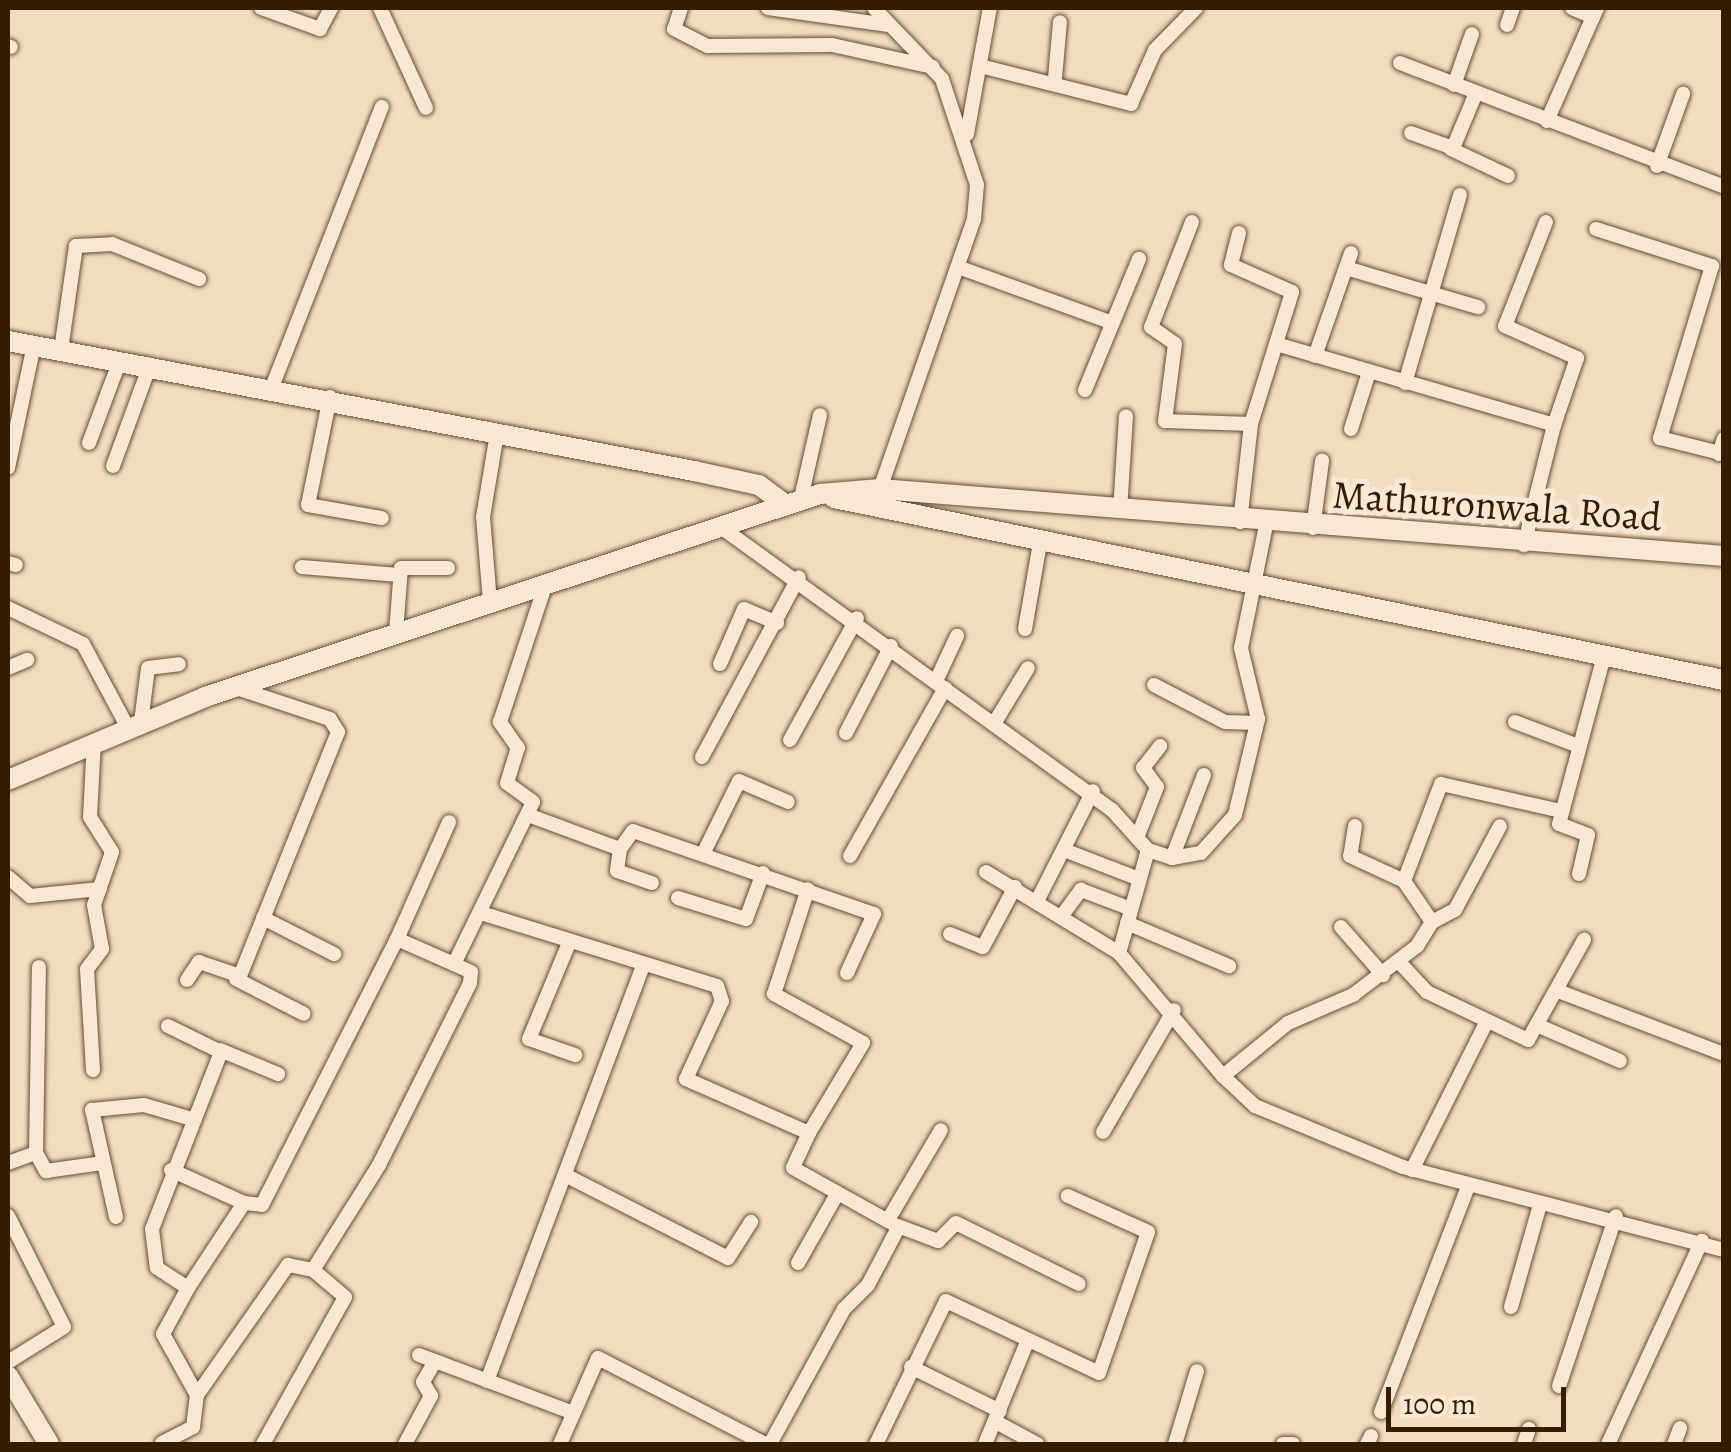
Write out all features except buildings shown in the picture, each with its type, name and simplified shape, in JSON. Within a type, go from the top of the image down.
[{"type":"street","points":[[261,8],[320,29],[331,8]]},
{"type":"street","points":[[380,8],[426,108]]},
{"type":"street","points":[[681,8],[674,29],[708,46],[832,46],[933,67]]},
{"type":"street","points":[[768,8],[887,24]]},
{"type":"street","points":[[874,8],[933,67],[967,134],[978,203],[880,489]]},
{"type":"street","points":[[967,134],[984,67],[990,8]]},
{"type":"street","points":[[984,67],[1054,78],[1131,104],[1155,50],[1196,8]]},
{"type":"street","points":[[1507,25],[1514,8]]},
{"type":"street","points":[[1547,121],[1595,12],[1572,8]]},
{"type":"street","points":[[1054,78],[1060,22]]},
{"type":"street","points":[[1454,84],[1472,34]]},
{"type":"street","points":[[1400,63],[1657,166],[1724,187]]},
{"type":"street","points":[[1451,149],[1476,93]]},
{"type":"street","points":[[1657,166],[1683,94]]},
{"type":"street","points":[[272,387],[382,108]]},
{"type":"street","points":[[1411,133],[1508,176]]},
{"type":"street","points":[[1405,383],[1460,195]]},
{"type":"street","points":[[1192,222],[1151,327],[1175,348],[1162,418],[1251,424]]},
{"type":"street","points":[[1524,545],[1554,424],[1577,358],[1505,326],[1546,222]]},
{"type":"street","points":[[1596,229],[1712,266],[1660,438],[1722,449]]},
{"type":"street","points":[[1238,233],[1231,265],[1292,292],[1251,424],[1240,522]]},
{"type":"street","points":[[61,350],[76,246],[112,244],[199,279]]},
{"type":"street","points":[[1315,356],[1352,253]]},
{"type":"street","points":[[1085,390],[1107,321],[1139,259]]},
{"type":"street","points":[[958,266],[1107,321]]},
{"type":"street","points":[[1346,268],[1478,307]]},
{"type":"street","points":[[8,341],[330,397],[759,485],[801,498],[1257,582],[1724,680]]},
{"type":"street","points":[[1276,344],[1554,424]]},
{"type":"street","points":[[8,468],[34,346]]},
{"type":"street","points":[[90,444],[120,360]]},
{"type":"street","points":[[113,466],[150,365]]},
{"type":"street","points":[[1352,430],[1369,372]]},
{"type":"street","points":[[330,397],[308,505],[382,518]]},
{"type":"street","points":[[801,498],[820,415]]},
{"type":"street","points":[[1120,511],[1126,416]]},
{"type":"street","points":[[490,602],[483,517],[497,432]]},
{"type":"street","points":[[1313,528],[1322,461]]},
{"type":"street","name":"Mathuronwala Road","points":[[801,498],[880,489],[1524,545],[1724,556]]},
{"type":"street","points":[[8,780],[94,740],[233,687],[725,530],[801,498]]},
{"type":"street","points":[[725,530],[857,618],[940,685],[1092,792],[1142,844],[1172,858],[1201,853],[1226,833],[1257,723],[1241,659],[1266,524]]},
{"type":"street","points":[[1026,628],[1040,542]]},
{"type":"street","points":[[396,632],[399,575],[404,566],[448,568]]},
{"type":"street","points":[[302,568],[399,575]]},
{"type":"street","points":[[702,757],[799,577]]},
{"type":"street","points":[[454,964],[528,815],[532,797],[507,783],[518,748],[500,722],[545,586]]},
{"type":"street","points":[[8,608],[83,644],[134,725]]},
{"type":"street","points":[[720,664],[744,609],[777,624]]},
{"type":"street","points":[[790,740],[857,618]]},
{"type":"street","points":[[850,856],[940,685],[957,636]]},
{"type":"street","points":[[846,733],[892,646]]},
{"type":"street","points":[[1578,874],[1588,835],[1560,828],[1561,811],[1604,656]]},
{"type":"street","points":[[8,668],[28,660]]},
{"type":"street","points":[[134,725],[148,668],[179,664]]},
{"type":"street","points":[[996,722],[1028,668]]},
{"type":"street","points":[[1154,685],[1224,722],[1257,723]]},
{"type":"street","points":[[233,687],[338,728],[236,979]]},
{"type":"street","points":[[1515,722],[1576,746]]},
{"type":"street","points":[[94,740],[90,817],[112,852],[100,889],[102,949],[86,977],[94,1070]]},
{"type":"street","points":[[1119,953],[1157,787],[1143,768],[1160,746]]},
{"type":"street","points":[[1172,858],[1204,775]]},
{"type":"street","points":[[704,854],[739,781],[788,802]]},
{"type":"street","points":[[1404,881],[1441,784],[1561,811]]},
{"type":"street","points":[[1038,899],[1092,792]]},
{"type":"street","points":[[528,815],[620,850]]},
{"type":"street","points":[[171,1170],[244,1203],[262,1205],[397,939],[450,822]]},
{"type":"street","points":[[1355,826],[1350,856],[1404,881],[1432,922]]},
{"type":"street","points":[[1223,1076],[1288,1023],[1400,963],[1432,922],[1455,910],[1500,826]]},
{"type":"street","points":[[652,883],[617,871],[620,850],[634,831],[808,888],[878,916],[847,973]]},
{"type":"street","points":[[1064,850],[1139,879]]},
{"type":"street","points":[[986,872],[1064,913],[1119,953],[1174,1010],[1192,1049],[1255,1106],[1412,1170],[1538,1208],[1616,1216],[1724,1250]]},
{"type":"street","points":[[678,898],[746,919],[763,873]]},
{"type":"street","points":[[8,877],[30,896],[100,889]]},
{"type":"street","points":[[950,934],[983,947],[1014,887]]},
{"type":"street","points":[[808,888],[774,994],[863,1043],[793,1168],[893,1224],[938,1241],[956,1223],[1079,1284]]},
{"type":"street","points":[[1064,913],[1081,890],[1229,966]]},
{"type":"street","points":[[482,913],[721,989],[686,1070],[690,1084],[810,1133]]},
{"type":"street","points":[[264,918],[334,954]]},
{"type":"street","points":[[1342,927],[1383,975]]},
{"type":"street","points":[[313,1270],[379,1165],[470,983],[471,972],[397,939]]},
{"type":"street","points":[[1400,963],[1427,992],[1528,1040],[1584,940]]},
{"type":"street","points":[[569,943],[529,1039],[575,1055]]},
{"type":"street","points":[[187,980],[199,962],[304,1014]]},
{"type":"street","points":[[39,966],[36,1153],[46,1171],[103,1163]]},
{"type":"street","points":[[487,1381],[643,966]]},
{"type":"street","points":[[1558,992],[1724,1054]]},
{"type":"street","points":[[1103,1132],[1174,1010]]},
{"type":"street","points":[[1412,1170],[1487,1021]]},
{"type":"street","points":[[168,1026],[278,1074]]},
{"type":"street","points":[[1539,1026],[1620,1060]]},
{"type":"street","points":[[188,1288],[155,1261],[154,1214],[220,1050]]},
{"type":"street","points":[[116,1217],[92,1110],[144,1106],[192,1119]]},
{"type":"street","points":[[560,1444],[591,1362],[602,1359],[768,1444],[893,1224],[941,1130]]},
{"type":"street","points":[[8,1163],[36,1153]]},
{"type":"street","points":[[565,1175],[728,1258],[750,1222]]},
{"type":"street","points":[[1381,1412],[1468,1186]]},
{"type":"street","points":[[798,1263],[837,1194]]},
{"type":"street","points":[[876,1444],[946,1301],[1099,1373],[1148,1237],[1142,1224],[1068,1196]]},
{"type":"street","points":[[197,1395],[163,1334],[244,1203]]},
{"type":"street","points":[[1510,1307],[1538,1208]]},
{"type":"street","points":[[8,1216],[64,1327],[8,1362]]},
{"type":"street","points":[[1558,1386],[1616,1216]]},
{"type":"street","points":[[1608,1444],[1702,1241]]},
{"type":"street","points":[[162,1443],[193,1428],[197,1395],[288,1265],[313,1270],[345,1297],[263,1444]]},
{"type":"street","points":[[985,1444],[1027,1342]]},
{"type":"street","points":[[419,1354],[573,1413]]},
{"type":"street","points":[[406,1444],[431,1396],[422,1382],[434,1361]]},
{"type":"street","points":[[911,1367],[998,1417],[1036,1444]]},
{"type":"street","points":[[1175,1444],[1197,1371]]},
{"type":"street","points":[[8,1376],[49,1444]]},
{"type":"street","points":[[1524,1444],[1530,1428]]},
{"type":"street","points":[[1674,1444],[1680,1428]]},
{"type":"street","points":[[1283,1444],[1292,1444]]}]
